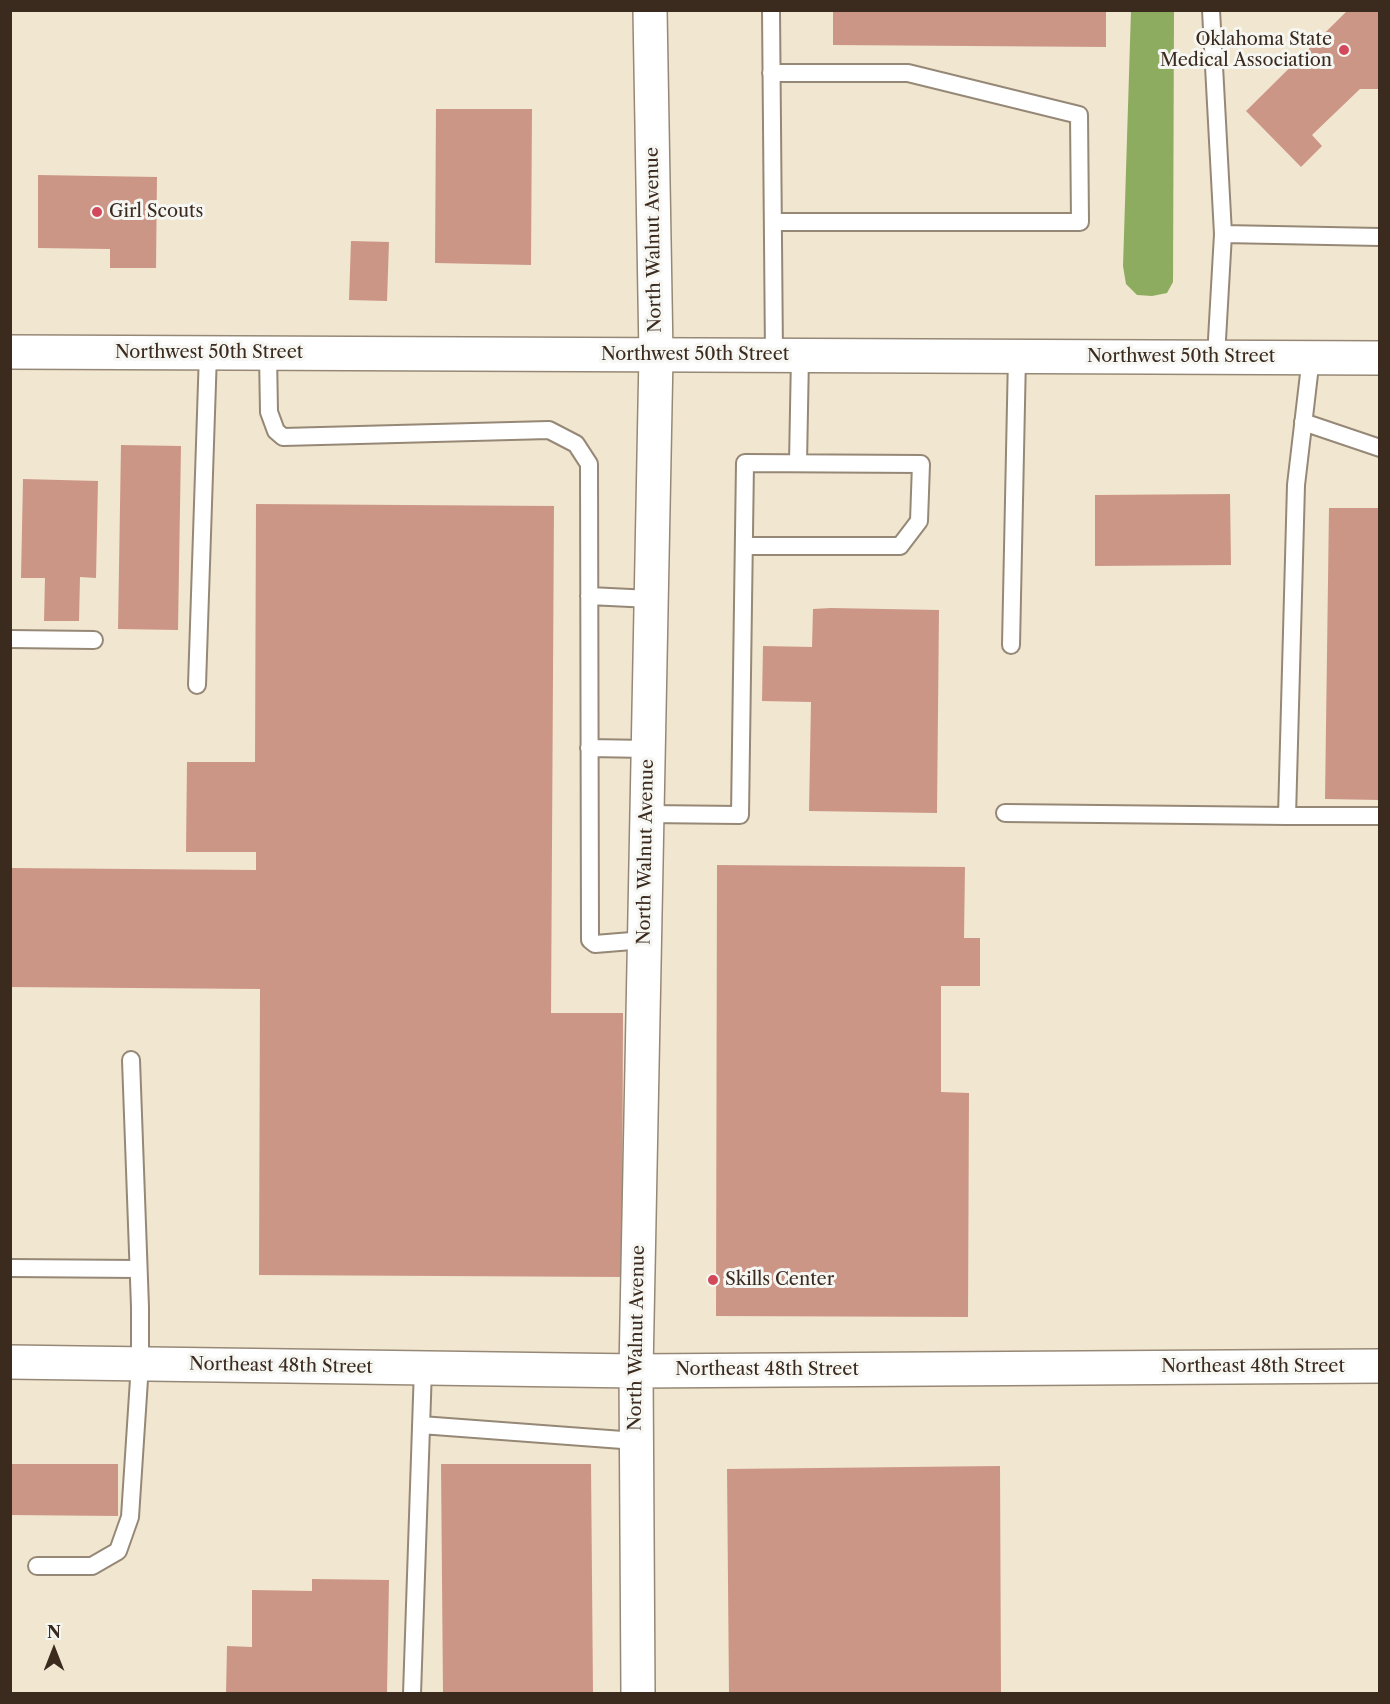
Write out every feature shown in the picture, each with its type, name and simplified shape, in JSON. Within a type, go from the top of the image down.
[{"type":"street","name":"North Walnut Avenue","points":[[638,1694],[636,1371],[656,355],[650,10]]},
{"type":"street","name":"Northwest 50th Street","points":[[10,352],[1380,357]]},
{"type":"street","name":"Northeast 48th Street","points":[[10,1362],[636,1371],[1380,1366]]},
{"type":"lane","points":[[771,10],[772,222],[798,463]]},
{"type":"lane","points":[[1211,10],[1223,234],[1216,357]]},
{"type":"lane","points":[[771,73],[908,73],[1079,115],[1080,222],[772,222]]},
{"type":"lane","points":[[1223,234],[1380,237]]},
{"type":"lane","points":[[196,685],[208,353]]},
{"type":"lane","points":[[268,354],[269,412],[276,431],[284,437],[549,430],[576,444],[589,464],[590,940],[595,944],[644,940]]},
{"type":"lane","points":[[1011,645],[1017,356]]},
{"type":"lane","points":[[1287,816],[1296,485],[1311,357]]},
{"type":"lane","points":[[1303,423],[1380,448]]},
{"type":"lane","points":[[646,814],[740,815],[744,546],[746,463],[921,464],[919,521],[900,546],[744,546]]},
{"type":"lane","points":[[589,596],[651,599]]},
{"type":"lane","points":[[10,639],[94,640]]},
{"type":"lane","points":[[589,748],[648,749]]},
{"type":"lane","points":[[1005,813],[1380,816]]},
{"type":"lane","points":[[37,1566],[92,1566],[118,1551],[130,1517],[140,1364],[131,1060]]},
{"type":"lane","points":[[10,1268],[138,1269]]},
{"type":"lane","points":[[412,1694],[423,1368]]},
{"type":"lane","points":[[421,1425],[636,1441]]},
{"type":"green space","points":[[1131,11],[1174,11],[1173,282],[1167,293],[1152,296],[1137,295],[1126,284],[1123,266]]},
{"type":"building","points":[[833,10],[1106,10],[1106,47],[833,45]]},
{"type":"building","name":"Oklahoma State Medical Association","points":[[1348,10],[1380,10],[1380,89],[1360,89],[1312,135],[1322,146],[1301,167],[1246,111]]},
{"type":"building","points":[[436,109],[532,109],[531,265],[435,263]]},
{"type":"building","name":"Girl Scouts","points":[[38,175],[157,177],[156,268],[110,268],[110,249],[38,248]]},
{"type":"building","points":[[351,241],[389,242],[387,301],[349,300]]},
{"type":"building","points":[[121,445],[181,446],[178,630],[118,629]]},
{"type":"building","points":[[23,479],[98,481],[96,578],[80,577],[79,621],[44,621],[45,578],[21,578]]},
{"type":"building","points":[[1230,494],[1231,565],[1095,566],[1095,495]]},
{"type":"building","points":[[256,504],[554,506],[551,1013],[623,1013],[622,1277],[259,1275],[260,989],[10,987],[10,868],[256,870],[256,852],[186,852],[187,762],[255,762]]},
{"type":"building","points":[[1329,508],[1380,508],[1380,800],[1325,799]]},
{"type":"building","points":[[813,609],[939,610],[937,813],[809,811],[811,702],[762,701],[763,646],[812,647]]},
{"type":"building","points":[[717,865],[965,867],[964,938],[980,938],[980,986],[941,986],[941,1092],[969,1093],[968,1317],[716,1316]]},
{"type":"building","points":[[10,1464],[118,1464],[118,1516],[10,1515]]},
{"type":"building","points":[[441,1464],[591,1464],[593,1694],[443,1694]]},
{"type":"building","points":[[1000,1466],[1001,1694],[729,1694],[727,1469]]},
{"type":"building","points":[[312,1579],[389,1580],[387,1694],[226,1694],[227,1646],[252,1647],[252,1590],[312,1591]]},
{"type":"place","name":"Oklahoma State Medical Association","points":[[1344,50]]},
{"type":"place","name":"Girl Scouts","points":[[97,212]]},
{"type":"place","name":"Skills Center","points":[[713,1280]]}]
